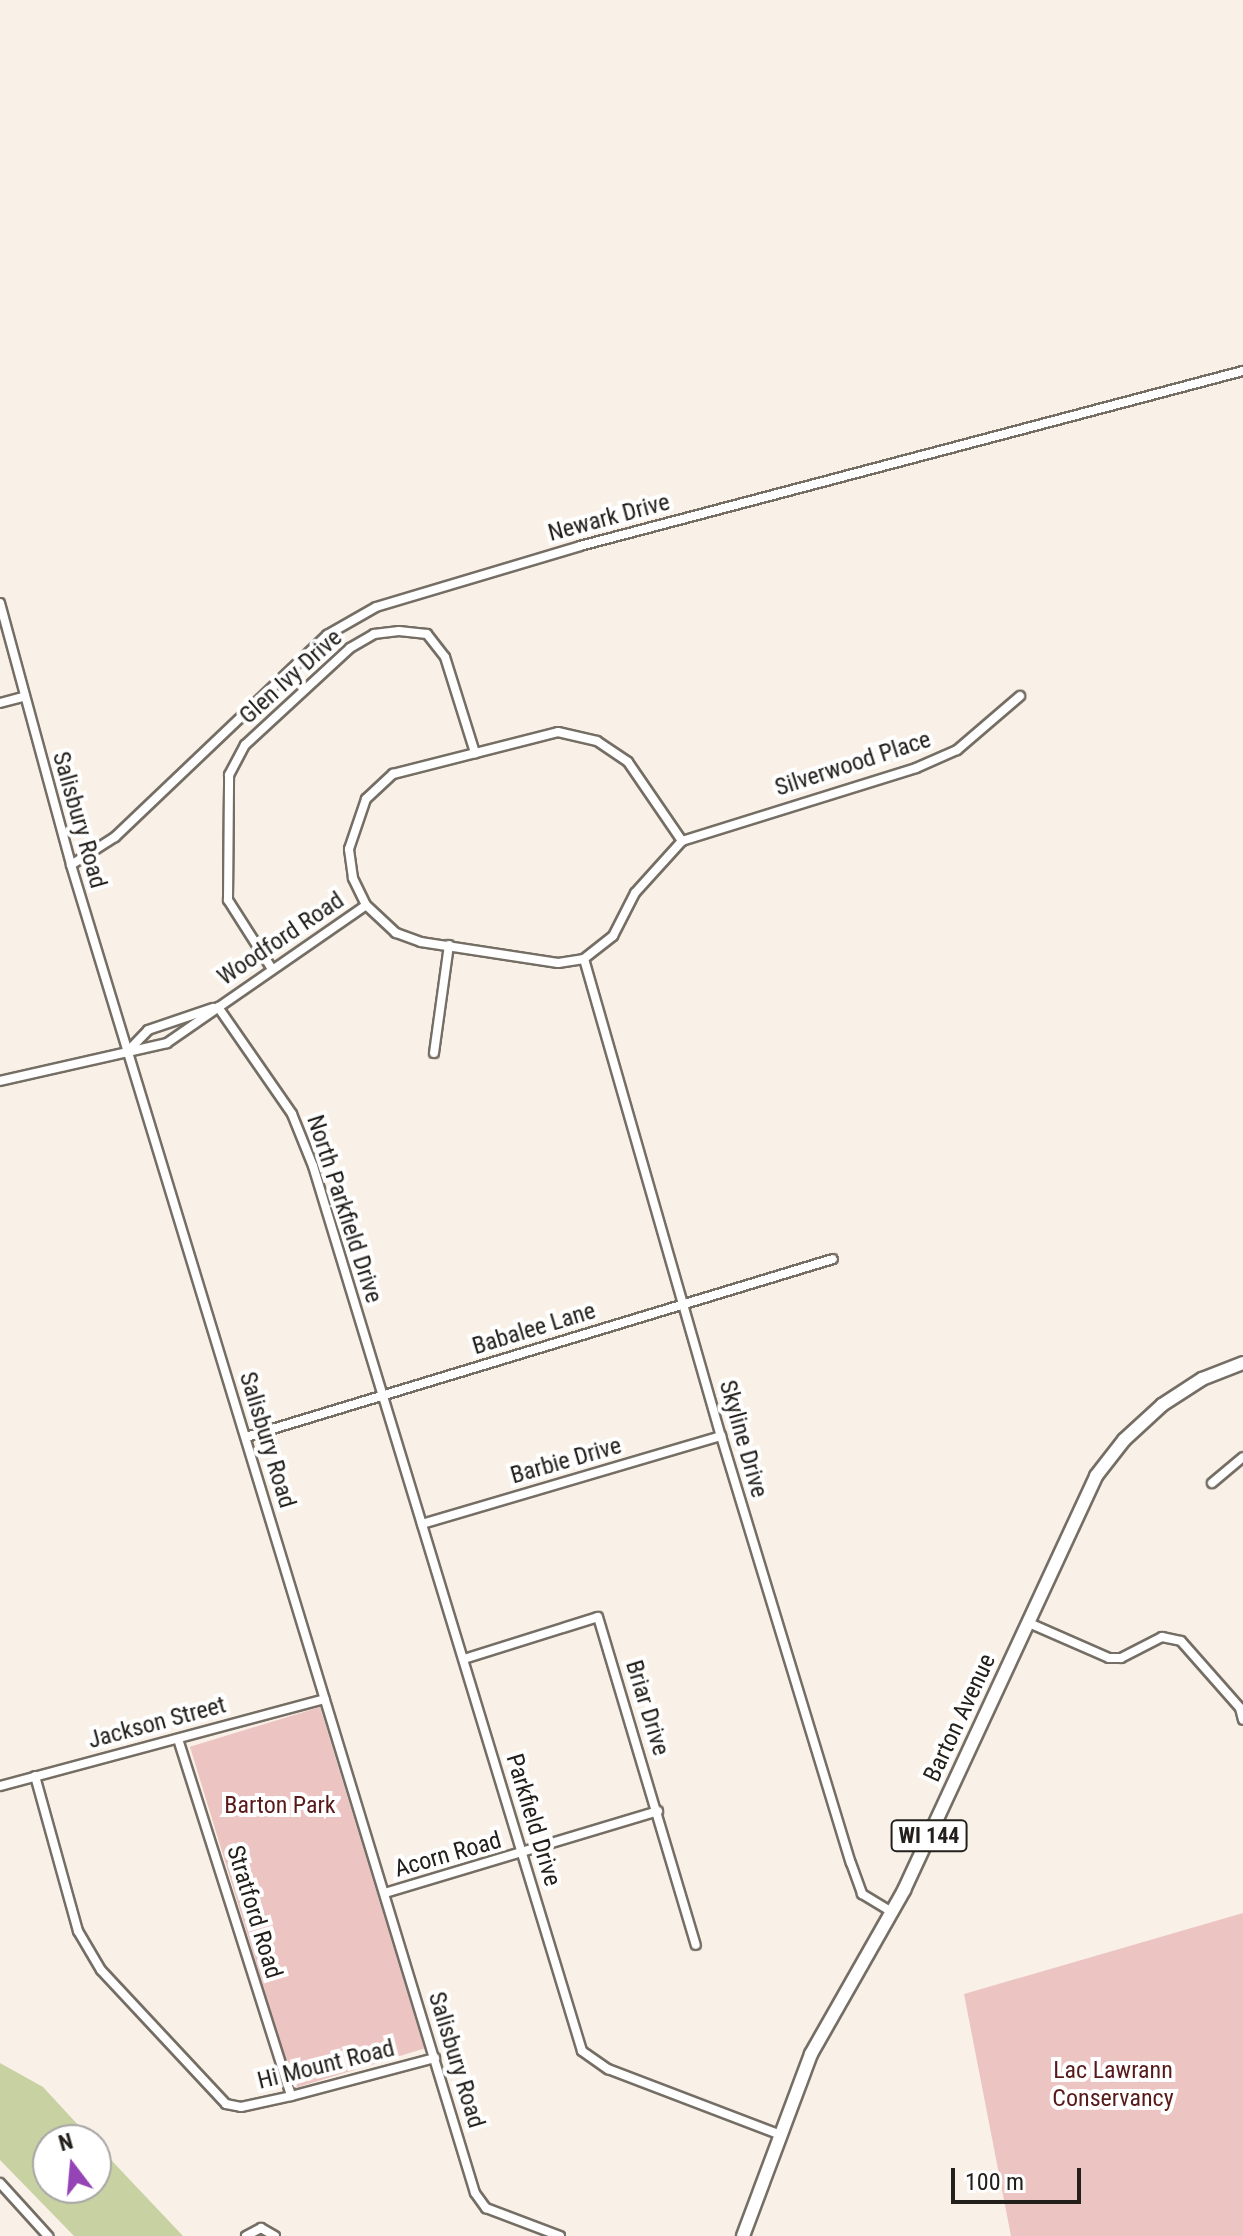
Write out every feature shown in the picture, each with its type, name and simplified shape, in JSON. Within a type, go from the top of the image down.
[{"type":"main road","name":"Barton Avenue","points":[[743,2236],[819,2039],[892,1912],[1096,1476],[1124,1440],[1189,1387],[1243,1363]]},
{"type":"street","name":"Newark Drive","points":[[71,865],[115,837],[327,635],[376,607],[580,546],[1243,371]]},
{"type":"street","name":"Salisbury Road","points":[[0,603],[22,697],[71,865],[475,2193],[486,2208],[560,2236]]},
{"type":"street","name":"Glen Ivy Drive","points":[[272,969],[228,900],[229,775],[245,745],[350,648],[374,634],[399,631],[427,634],[445,657],[475,753]]},
{"type":"street","name":"Silverwood Place","points":[[682,841],[916,768],[957,750],[1020,696]]},
{"type":"street","points":[[0,703],[22,697]]},
{"type":"street","points":[[558,732],[597,741],[628,762],[682,841],[635,893],[613,936],[584,959],[558,963],[396,933],[366,905],[353,878],[349,849],[366,799],[393,774],[558,732]]},
{"type":"street","name":"Woodford Road","points":[[0,1081],[167,1043],[366,905]]},
{"type":"street","points":[[434,1053],[449,945]]},
{"type":"street","name":"Skyline Drive","points":[[584,959],[721,1436],[851,1863],[862,1894],[892,1912]]},
{"type":"street","name":"Woodford Road","points":[[128,1051],[148,1030],[218,1007]]},
{"type":"street","name":"North Parkfield Drive","points":[[218,1007],[292,1114],[383,1395]]},
{"type":"street","name":"Babalee Lane","points":[[246,1437],[833,1259]]},
{"type":"street","name":"Parkfield Drive","points":[[383,1395],[582,2051],[608,2069],[781,2135]]},
{"type":"street","name":"Barbie Drive","points":[[422,1524],[721,1436]]},
{"type":"street","points":[[1212,1483],[1243,1457]]},
{"type":"street","name":"Briar Drive","points":[[464,1659],[598,1617],[696,1945]]},
{"type":"street","points":[[1029,1623],[1109,1658],[1121,1658],[1162,1637],[1181,1641],[1240,1708],[1243,1720]]},
{"type":"street","name":"Jackson Street","points":[[0,1786],[325,1699]]},
{"type":"street","name":"Stratford Road","points":[[178,1739],[291,2096]]},
{"type":"street","name":"Hi Mount Road","points":[[35,1776],[78,1931],[101,1970],[226,2104],[241,2107],[291,2096],[435,2058]]},
{"type":"street","name":"Acorn Road","points":[[385,1893],[658,1811]]},
{"type":"street","points":[[0,2183],[48,2236]]},
{"type":"street","points":[[246,2236],[261,2228],[275,2236]]},
{"type":"green space","name":"Barton Park","points":[[320,1707],[424,2048],[294,2088],[190,1747]]},
{"type":"green space","name":"Lac Lawrann Conservancy","points":[[1243,1913],[1243,2236],[1011,2236],[964,1994]]},
{"type":"shaded area","points":[[0,2063],[43,2087],[77,2124],[32,2124],[32,2193],[0,2160]]},
{"type":"shaded area","points":[[112,2161],[183,2236],[74,2236],[43,2204],[112,2204]]}]
